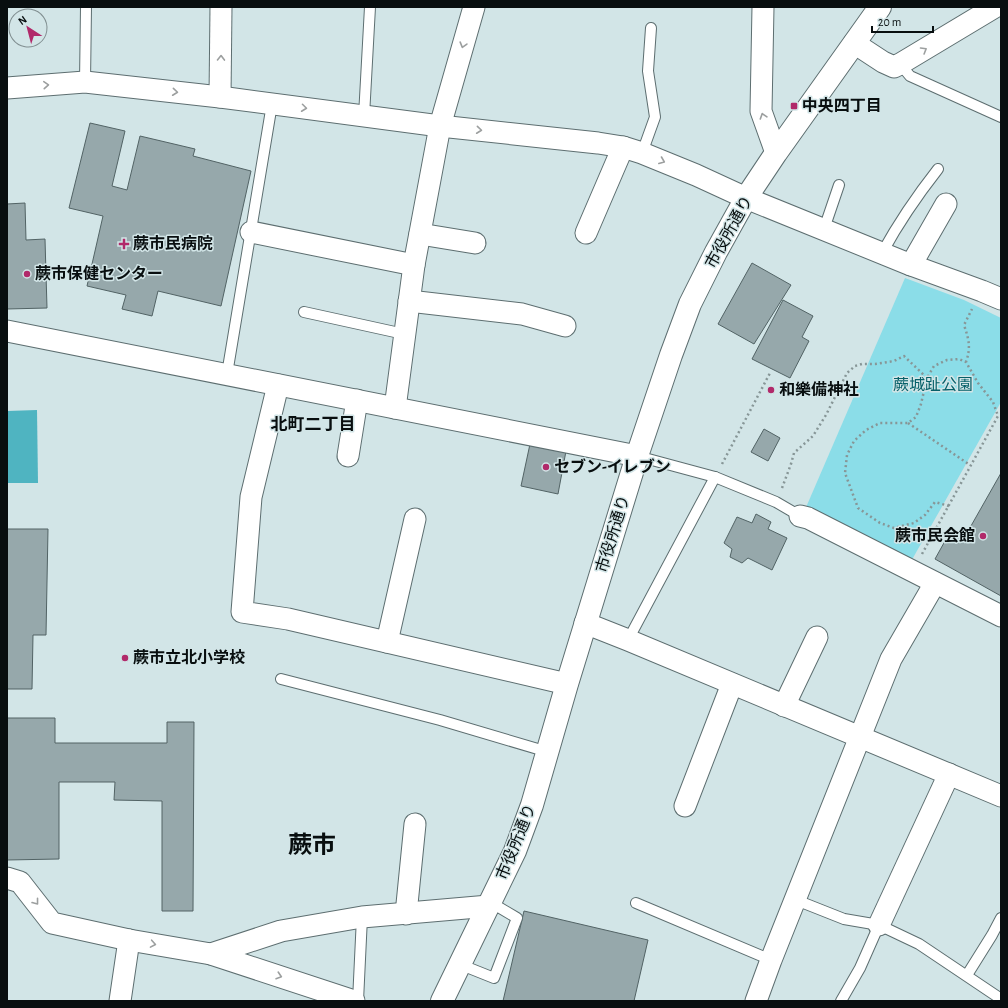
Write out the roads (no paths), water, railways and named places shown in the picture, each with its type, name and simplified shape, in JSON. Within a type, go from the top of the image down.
[{"type":"main road","name":"市役所通り","points":[[442,1001],[515,851],[532,805],[567,684],[637,456],[670,355],[690,304],[716,252],[746,198],[776,153],[880,7]]},
{"type":"street","points":[[220,97],[222,7]]},
{"type":"street","points":[[395,408],[414,265],[440,126],[474,7]]},
{"type":"street","points":[[763,7],[761,111],[776,153]]},
{"type":"street","points":[[854,43],[882,62],[894,67],[995,7]]},
{"type":"street","points":[[7,88],[85,82],[220,97],[440,126],[598,143],[632,150],[696,175],[746,198],[911,265],[994,293]]},
{"type":"street","points":[[586,233],[632,150]]},
{"type":"street","points":[[911,265],[946,204]]},
{"type":"street","points":[[251,232],[414,265]]},
{"type":"street","points":[[420,234],[475,243]]},
{"type":"street","points":[[409,302],[522,314],[565,326]]},
{"type":"street","points":[[7,331],[637,456]]},
{"type":"street","points":[[278,384],[251,497],[242,612],[288,619],[567,684]]},
{"type":"street","points":[[348,456],[357,400]]},
{"type":"street","points":[[800,516],[808,518],[913,570],[935,583],[1001,616]]},
{"type":"street","points":[[387,642],[415,519]]},
{"type":"street","points":[[756,1001],[891,659],[935,583]]},
{"type":"street","points":[[586,624],[628,640],[1001,796]]},
{"type":"street","points":[[784,706],[817,637]]},
{"type":"street","points":[[685,806],[732,684]]},
{"type":"street","points":[[879,924],[949,774]]},
{"type":"street","points":[[406,914],[415,824]]},
{"type":"street","points":[[7,878],[20,882],[52,923],[129,940],[211,954],[354,1001]]},
{"type":"street","points":[[211,954],[281,931],[362,917],[406,914],[489,904]]},
{"type":"street","points":[[120,1001],[129,940]]},
{"type":"lane","points":[[85,82],[86,7]]},
{"type":"lane","points":[[364,116],[370,7]]},
{"type":"lane","points":[[632,150],[655,118],[648,71],[651,28]]},
{"type":"lane","points":[[900,64],[910,76],[1001,117]]},
{"type":"lane","points":[[227,374],[272,104]]},
{"type":"lane","points":[[882,253],[900,221],[938,169]]},
{"type":"lane","points":[[824,229],[839,185]]},
{"type":"lane","points":[[304,312],[404,334]]},
{"type":"lane","points":[[637,456],[715,477],[776,502],[800,516]]},
{"type":"lane","points":[[628,640],[715,477]]},
{"type":"lane","points":[[281,679],[440,720],[548,752]]},
{"type":"lane","points":[[796,900],[844,919],[879,924],[919,944],[1001,998]]},
{"type":"lane","points":[[636,903],[771,960]]},
{"type":"lane","points":[[459,964],[494,978],[517,918],[489,904]]},
{"type":"lane","points":[[358,1001],[362,917]]},
{"type":"lane","points":[[967,975],[1001,918]]},
{"type":"lane","points":[[841,1001],[860,968],[879,924]]},
{"type":"place","name":"中央四丁目","points":[[794,106]]},
{"type":"place","name":"蕨市民病院","points":[[124,244]]},
{"type":"place","name":"蕨市保健センター","points":[[27,274]]},
{"type":"place","name":"和樂備神社","points":[[771,390]]},
{"type":"place","name":"セブン-イレブン","points":[[546,467]]},
{"type":"place","name":"蕨市民会館","points":[[983,536]]},
{"type":"place","name":"蕨市立北小学校","points":[[125,658]]},
{"type":"district","name":"北町二丁目","points":[[313,424]]},
{"type":"district","name":"蕨市","points":[[312,846]]},
{"type":"park label","name":"蕨城趾公園","points":[[933,385]]}]
